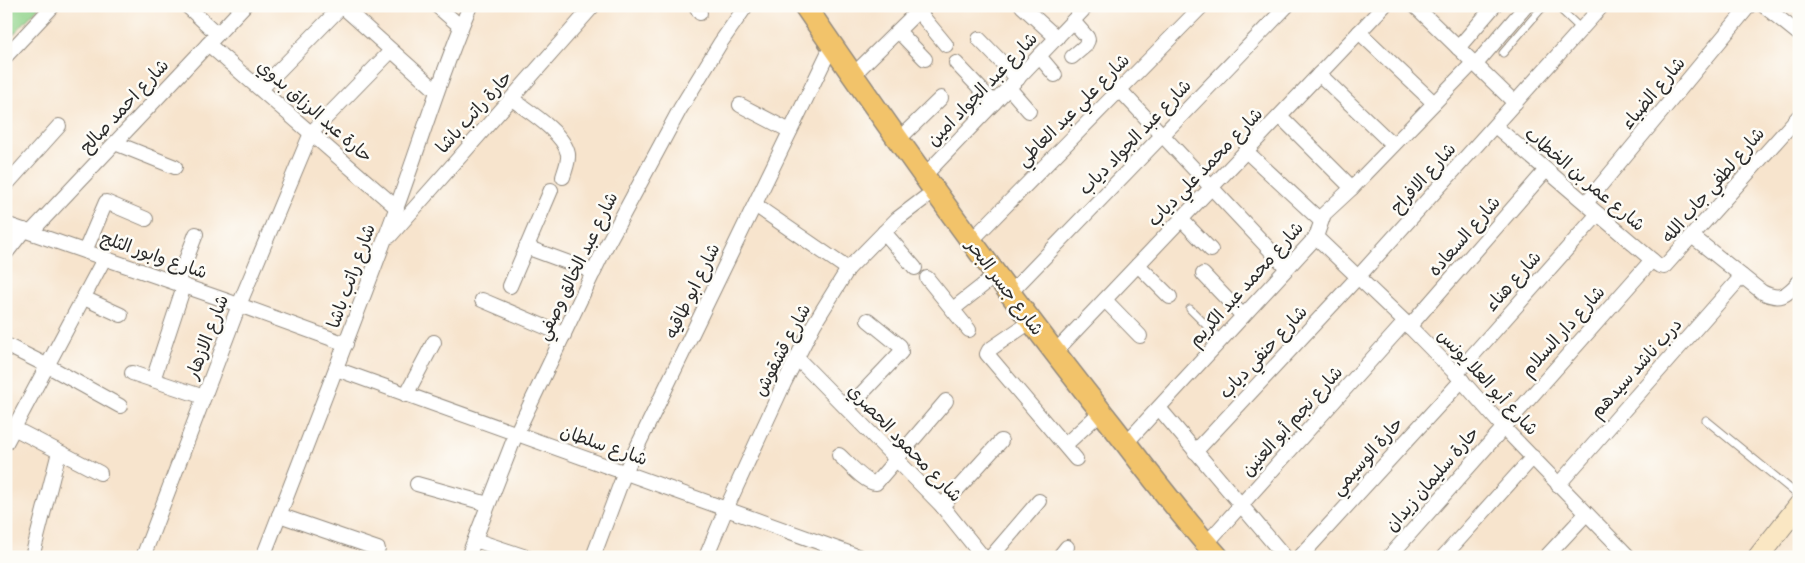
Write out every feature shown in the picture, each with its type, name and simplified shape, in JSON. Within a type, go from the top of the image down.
[{"type":"main road","name":"شارع جسر البحر","points":[[806,6],[929,184],[1009,294],[1212,550]]},
{"type":"street","points":[[6,56],[53,6]]},
{"type":"street","name":"حارة عبد الرزاق بدوي","points":[[187,6],[213,39],[261,89],[397,208]]},
{"type":"street","name":"شارع احمد صالح","points":[[6,253],[115,143],[244,6]]},
{"type":"street","points":[[261,89],[342,6],[437,91]]},
{"type":"street","points":[[437,6],[461,27]]},
{"type":"street","name":"شارع راتب باشا","points":[[263,557],[346,344],[397,208],[437,91],[470,6]]},
{"type":"street","name":"شارع عبد الخالق وصفي","points":[[468,557],[516,434],[594,272],[680,109],[721,42],[746,6]]},
{"type":"street","points":[[1022,6],[1057,38]]},
{"type":"street","name":"شارع عبد الجواد امين","points":[[929,184],[994,103],[1087,6]]},
{"type":"street","name":"شارع علي عبد العاطي","points":[[970,241],[1202,6]]},
{"type":"street","name":"شارع عبد الجواد دياب","points":[[1009,294],[1287,6]]},
{"type":"street","name":"شارع محمد علي دياب","points":[[1054,353],[1384,6]]},
{"type":"street","points":[[1415,6],[1515,103]]},
{"type":"street","points":[[1458,48],[1494,6]]},
{"type":"street","name":"شارع محمد عبد الكريم","points":[[1126,443],[1316,237],[1324,214],[1475,63],[1526,6]]},
{"type":"street","name":"شارع الافراح","points":[[1358,277],[1602,6]]},
{"type":"street","name":"شارع الضياء","points":[[1586,203],[1749,6]]},
{"type":"street","points":[[1764,6],[1799,34]]},
{"type":"street","name":"حارة راتب باشا","points":[[383,243],[589,8]]},
{"type":"street","points":[[853,76],[920,9],[946,44]]},
{"type":"street","points":[[1072,57],[1087,44],[1088,40],[1073,21]]},
{"type":"street","points":[[898,30],[925,59]]},
{"type":"street","points":[[1359,32],[1434,103]]},
{"type":"street","points":[[979,39],[1013,83],[1029,111]]},
{"type":"street","name":"شارع ابو طاقيه","points":[[592,557],[625,472],[832,45]]},
{"type":"street","points":[[311,133],[391,51]]},
{"type":"street","points":[[1039,56],[1055,75]]},
{"type":"street","points":[[956,63],[994,103]]},
{"type":"street","points":[[1319,74],[1393,145]]},
{"type":"street","points":[[1119,89],[1287,268]]},
{"type":"street","points":[[512,98],[548,127],[565,145],[568,156],[563,177]]},
{"type":"street","points":[[898,140],[942,98]]},
{"type":"street","points":[[740,105],[790,131]]},
{"type":"street","points":[[1280,116],[1352,188]]},
{"type":"street","name":"شارع لطفي جاب الله","points":[[1652,260],[1661,267],[1666,266],[1799,116]]},
{"type":"street","points":[[6,184],[59,126]]},
{"type":"street","name":"شارع عمر بن الخطاب","points":[[1495,126],[1652,260]]},
{"type":"street","name":"شارع الازهار","points":[[143,557],[239,305],[311,133]]},
{"type":"street","points":[[115,143],[175,168]]},
{"type":"street","points":[[1246,151],[1321,221]]},
{"type":"street","name":"شارع السعاده","points":[[1407,324],[1546,170]]},
{"type":"street","name":"شارع قشقوش","points":[[706,557],[726,509],[814,324],[848,269],[929,184]]},
{"type":"street","points":[[510,286],[551,190]]},
{"type":"street","points":[[85,251],[106,202],[146,219]]},
{"type":"street","points":[[754,205],[848,269]]},
{"type":"street","name":"شارع هناء","points":[[1459,377],[1598,214]]},
{"type":"street","points":[[1181,219],[1211,250]]},
{"type":"street","name":"شارع وابور الثلج","points":[[6,224],[181,284],[346,344]]},
{"type":"street","points":[[884,232],[915,268]]},
{"type":"street","points":[[153,380],[196,234]]},
{"type":"street","points":[[1692,236],[1762,292],[1773,298],[1785,296],[1799,282]]},
{"type":"street","name":"شارع أبو العلا يونس","points":[[1316,237],[1459,377],[1503,427],[1629,557]]},
{"type":"street","points":[[526,247],[594,272]]},
{"type":"street","points":[[6,443],[11,426],[48,366],[104,259]]},
{"type":"street","name":"شارع دار السلام","points":[[1503,427],[1652,260]]},
{"type":"street","points":[[1138,265],[1170,297]]},
{"type":"street","points":[[1203,274],[1243,316]]},
{"type":"street","points":[[953,309],[996,275]]},
{"type":"street","name":"درب ناشد سيدهم","points":[[1558,484],[1742,276]]},
{"type":"street","name":"شارع حنفي دياب","points":[[1195,452],[1358,277]]},
{"type":"street","points":[[927,278],[969,330]]},
{"type":"street","points":[[84,298],[120,315]]},
{"type":"street","points":[[482,300],[564,335]]},
{"type":"street","points":[[1105,300],[1140,336]]},
{"type":"street","points":[[847,409],[901,352],[900,346],[868,320]]},
{"type":"street","points":[[1030,322],[989,350],[987,354],[1076,459]]},
{"type":"street","name":"شارع نجم أبو العنين","points":[[1212,550],[1241,506],[1407,324]]},
{"type":"street","points":[[406,394],[434,342]]},
{"type":"street","points":[[6,345],[120,406]]},
{"type":"street","name":"شارع محمود الحصري","points":[[797,358],[942,506],[983,557]]},
{"type":"street","name":"شارع سلطان","points":[[336,369],[860,557]]},
{"type":"street","points":[[132,373],[204,397]]},
{"type":"street","name":"حارة الوسيمي","points":[[1300,557],[1459,377]]},
{"type":"street","points":[[839,455],[872,483],[876,483],[946,401]]},
{"type":"street","points":[[1159,408],[1285,557]]},
{"type":"street","points":[[1065,445],[1101,412]]},
{"type":"street","points":[[11,426],[100,473]]},
{"type":"street","name":"حارة سليمان زيدان","points":[[1389,557],[1503,427]]},
{"type":"street","points":[[942,506],[1001,441]]},
{"type":"street","points":[[32,557],[59,452]]},
{"type":"street","points":[[1444,557],[1533,457]]},
{"type":"street","points":[[417,484],[488,504]]},
{"type":"street","points":[[991,557],[1039,501]]},
{"type":"street","points":[[1758,557],[1799,506]]},
{"type":"street","points":[[279,514],[378,549]]},
{"type":"street","points":[[1546,557],[1586,514]]},
{"type":"street","points":[[475,540],[526,557]]},
{"type":"lane","points":[[1503,53],[1541,9],[1546,6]]},
{"type":"lane","points":[[1557,6],[1581,29]]},
{"type":"lane","points":[[1190,309],[1220,340]]},
{"type":"lane","points":[[1706,420],[1799,496]]},
{"type":"green space","points":[[6,6],[40,6],[6,42]]}]
